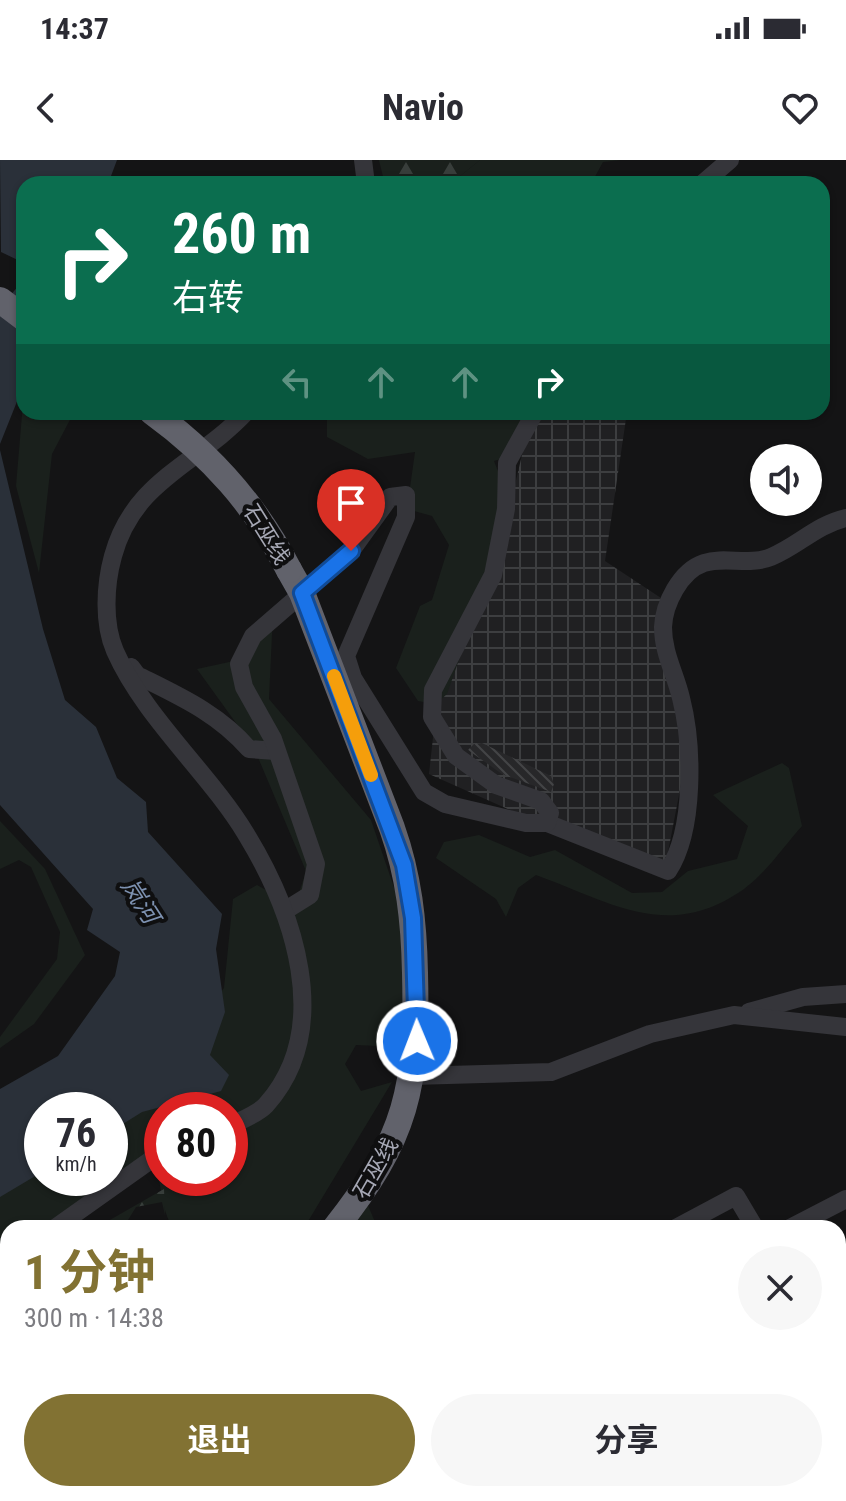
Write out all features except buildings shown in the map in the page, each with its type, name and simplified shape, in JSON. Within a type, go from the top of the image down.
[{"type":"highway","name":"石巫线","points":[[162,420],[204,453],[239,491],[267,529],[302,593],[392,828],[409,884],[417,1041],[412,1076],[404,1109],[383,1160],[367,1188],[341,1220]]},
{"type":"street","points":[[711,176],[730,160]]},
{"type":"street","points":[[239,420],[230,430],[160,479],[137,506],[120,537],[112,563],[108,621],[115,652],[184,755],[245,832],[286,910],[301,984],[303,1021],[290,1072],[264,1108],[248,1116]]},
{"type":"street","points":[[531,420],[507,463],[506,509],[493,575],[433,690],[432,717],[456,756],[496,785],[541,801],[550,813],[547,823]]},
{"type":"street","points":[[286,910],[310,895],[316,864],[276,751],[244,687],[239,664],[253,636],[351,551],[390,497],[406,495],[406,517],[346,656],[353,678],[424,792],[445,804],[526,823],[547,823],[586,835],[651,867],[668,871],[679,855],[690,782],[681,698],[667,659],[663,624],[675,585],[703,563],[771,557],[826,523],[846,518]]},
{"type":"street","points":[[99,586],[114,644],[137,675],[202,707],[231,727],[249,749],[276,751]]},
{"type":"street","points":[[412,1076],[551,1072],[650,1034],[803,997],[846,994]]},
{"type":"street","points":[[734,1015],[846,1027]]},
{"type":"street","points":[[66,1220],[144,1165]]},
{"type":"street","points":[[691,1220],[736,1196],[750,1220]]},
{"type":"street","points":[[805,1220],[846,1199]]},
{"type":"shaded area","points":[[530,420],[626,420],[605,561],[664,600],[688,748],[663,878],[429,774],[439,683],[496,566]]},
{"type":"green space","points":[[379,160],[480,160],[460,176],[383,176]]},
{"type":"green space","points":[[480,160],[621,160],[603,162],[595,176],[460,176]]},
{"type":"green space","points":[[22,420],[70,420],[52,454],[39,573],[16,486]]},
{"type":"green space","points":[[327,420],[521,420],[514,455],[494,461],[503,484],[496,554],[447,694],[436,704],[418,701],[396,668],[420,606],[432,600],[449,545],[432,516],[407,509],[415,452],[368,459],[327,437]]},
{"type":"green space","points":[[273,613],[269,699],[371,820],[402,911],[415,1009],[400,1047],[356,1045],[345,1064],[361,1091],[392,1082],[309,1220],[169,1220],[163,1196],[248,1196],[248,1092],[144,1092],[144,1167],[128,1177],[128,1096],[158,1074],[224,988],[233,899],[257,885],[295,906],[306,871],[254,748],[197,669],[243,659]]},
{"type":"green space","points":[[782,763],[789,768],[802,826],[752,883],[717,905],[691,913],[665,915],[615,906],[536,875],[518,888],[506,917],[496,899],[436,858],[444,842],[479,835],[530,857],[555,850],[632,893],[662,892],[688,871],[737,859],[748,826],[713,795]]},
{"type":"green space","points":[[0,821],[45,869],[85,955],[34,1024],[0,1048],[0,1037],[57,959],[60,932],[31,867],[19,860],[0,869]]},
{"type":"green space","points":[[24,1162],[24,1196],[97,1196],[58,1220],[0,1220],[0,1178]]},
{"type":"green space","points":[[152,1196],[164,1196],[165,1215],[162,1202],[136,1207],[128,1220],[110,1220]]},
{"type":"green space","points":[[364,1196],[374,1220],[347,1220]]},
{"type":"water","points":[[0,160],[117,160],[111,176],[16,176],[16,259],[1,252]]},
{"type":"water","points":[[16,289],[16,404],[0,444],[0,308]]},
{"type":"water","name":"岚河","points":[[0,450],[43,629],[65,700],[96,727],[117,778],[146,802],[148,832],[222,914],[216,949],[225,1012],[210,1055],[229,1075],[221,1091],[217,1092],[144,1092],[144,1111],[128,1121],[128,1092],[24,1092],[24,1183],[0,1197],[0,1089],[58,1056],[115,976],[120,952],[87,930],[93,909],[0,805]]},
{"type":"slow traffic","points":[[334,676],[371,775]]},
{"type":"route","points":[[351,551],[302,593],[392,828],[409,884],[417,1041]]}]
